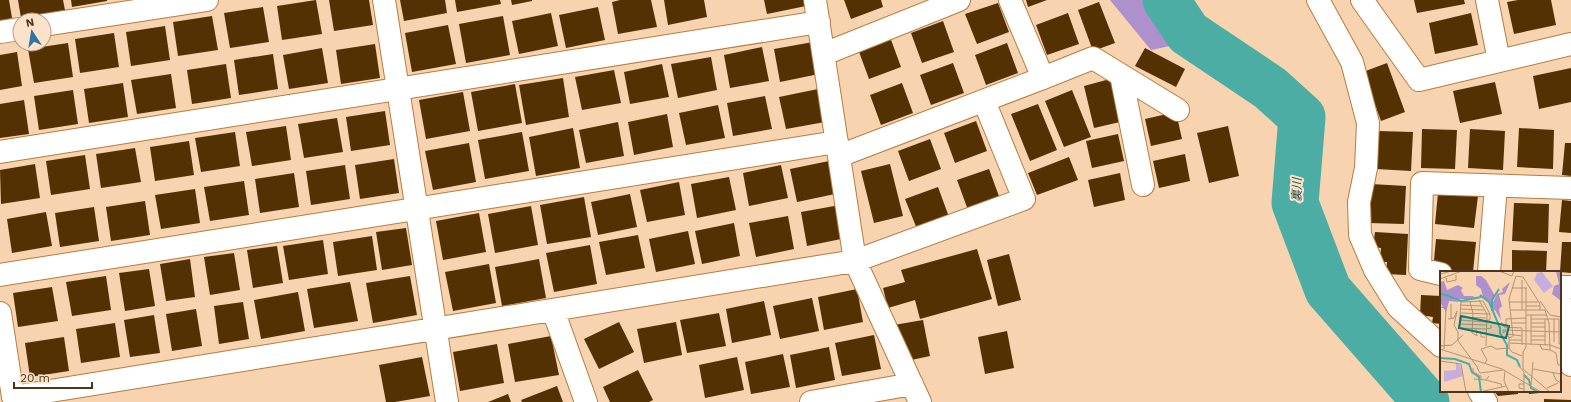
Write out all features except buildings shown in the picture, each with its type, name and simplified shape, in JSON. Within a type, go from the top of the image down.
[{"type":"street","points":[[52,24],[207,0]]},
{"type":"street","points":[[384,0],[447,402]]},
{"type":"street","points":[[811,402],[916,393],[855,261],[815,0]]},
{"type":"street","points":[[824,54],[959,0]]},
{"type":"street","points":[[1010,0],[1043,78]]},
{"type":"street","points":[[1318,0],[1352,62],[1368,123],[1366,168],[1359,202],[1360,235],[1375,270],[1398,307],[1440,345]]},
{"type":"street","points":[[1362,0],[1419,80],[1571,44]]},
{"type":"street","points":[[1487,0],[1499,61]]},
{"type":"street","points":[[0,152],[819,22]]},
{"type":"street","points":[[0,32],[12,30]]},
{"type":"street","points":[[0,275],[417,209],[838,149],[984,100],[1093,58],[1178,110]]},
{"type":"street","points":[[1122,75],[1143,185]]},
{"type":"street","points":[[0,313],[13,397],[58,396],[435,329],[855,261],[1024,199],[984,100]]},
{"type":"street","points":[[1440,274],[1420,269],[1422,183],[1571,188]]},
{"type":"street","points":[[1489,271],[1496,186]]},
{"type":"street","points":[[1561,307],[1571,365]]},
{"type":"street","points":[[553,310],[586,402]]},
{"type":"street","points":[[1480,392],[1486,402]]},
{"type":"shaded area","points":[[1110,0],[1150,0],[1179,44],[1151,50]]},
{"type":"waterway","name":"裏川","points":[[1166,0],[1188,33],[1270,88],[1302,117],[1295,203],[1328,290],[1426,402]]}]
